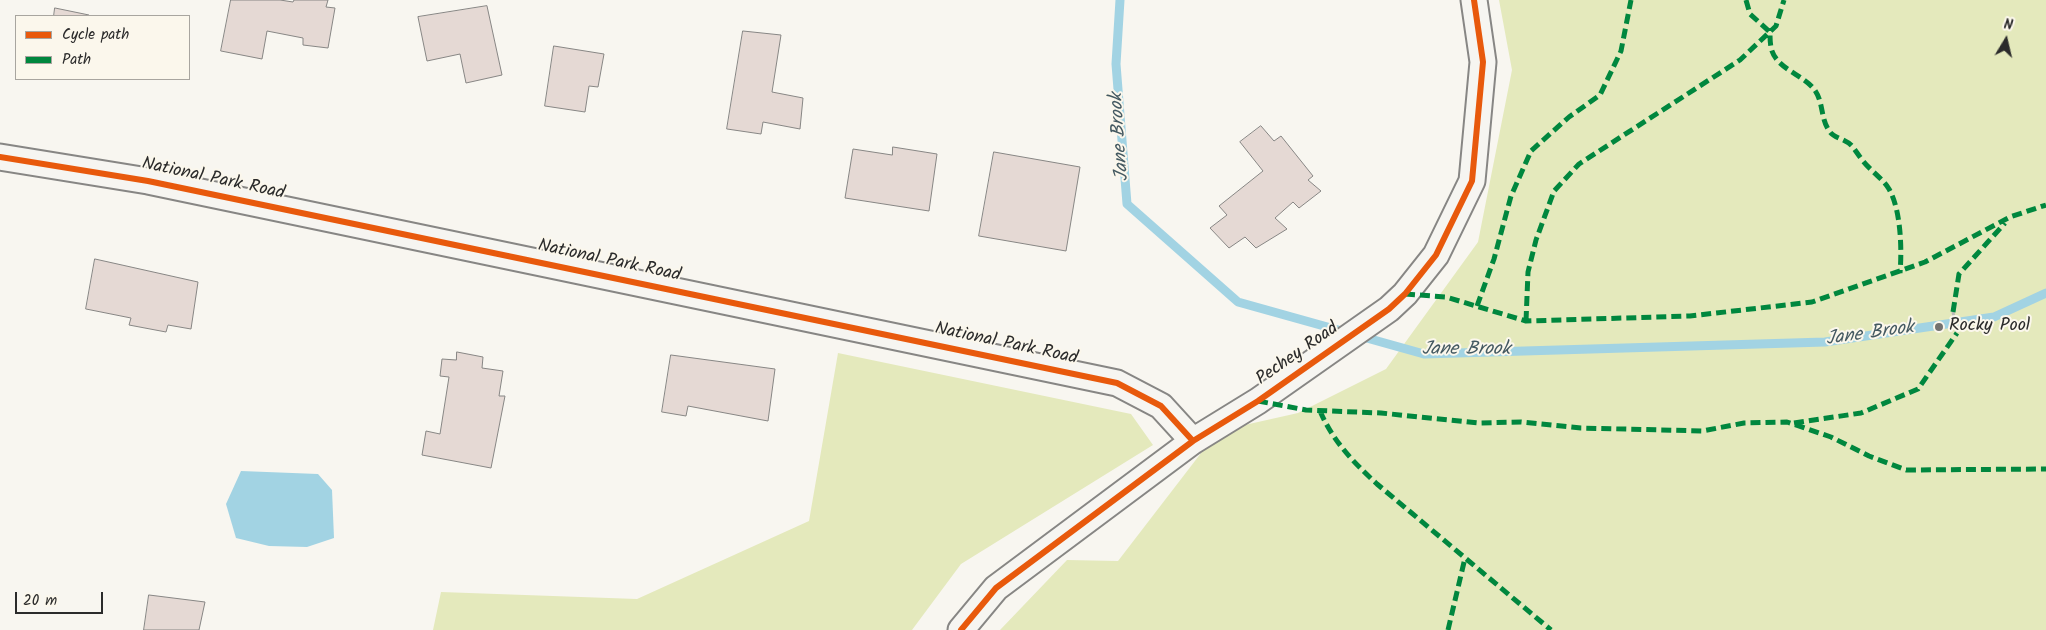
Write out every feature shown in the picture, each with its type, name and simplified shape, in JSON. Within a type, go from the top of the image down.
[{"type":"street","name":"Pechey Road","points":[[961,630],[996,588],[1193,440],[1258,401],[1389,309],[1406,294],[1436,255],[1472,181],[1483,62],[1474,0]]},
{"type":"street","name":"National Park Road","points":[[0,157],[148,181],[1117,384],[1161,406],[1193,440]]},
{"type":"path","points":[[1953,312],[1957,334]]},
{"type":"green space","points":[[1499,0],[2046,0],[2046,630],[1000,630],[1067,560],[1118,561],[1218,431],[1298,413],[1386,369],[1478,242],[1512,70]]},
{"type":"green space","points":[[838,353],[1131,414],[1153,445],[961,564],[912,630],[433,630],[441,592],[637,599],[809,521]]},
{"type":"water","points":[[241,471],[318,474],[332,490],[334,538],[307,547],[269,546],[236,538],[226,504]]},
{"type":"building","points":[[231,0],[280,0],[293,2],[294,0],[328,0],[326,7],[335,8],[328,48],[303,45],[303,38],[267,31],[262,59],[221,51]]},
{"type":"building","points":[[487,6],[502,75],[466,83],[460,54],[427,61],[418,17]]},
{"type":"building","points":[[55,8],[89,15],[54,15]]},
{"type":"building","points":[[743,31],[781,35],[772,92],[803,98],[800,129],[763,122],[761,134],[727,129]]},
{"type":"building","points":[[554,46],[604,54],[598,87],[589,86],[585,112],[545,106]]},
{"type":"building","points":[[1261,126],[1274,141],[1281,136],[1313,176],[1308,180],[1321,191],[1299,208],[1293,202],[1275,218],[1287,229],[1256,248],[1245,237],[1229,248],[1210,228],[1227,215],[1219,206],[1263,171],[1240,142]]},
{"type":"building","points":[[893,147],[937,154],[929,211],[845,198],[853,149],[892,155]]},
{"type":"building","points":[[994,152],[1080,167],[1066,251],[979,236]]},
{"type":"building","points":[[95,259],[198,282],[191,329],[168,325],[166,332],[129,325],[131,318],[86,309]]},
{"type":"building","points":[[457,352],[483,357],[482,368],[503,371],[499,396],[505,396],[491,468],[422,455],[426,431],[440,434],[449,377],[440,376],[442,359],[456,360]]},
{"type":"building","points":[[671,355],[775,369],[768,421],[688,406],[686,416],[662,412]]},
{"type":"building","points":[[149,595],[205,602],[199,630],[144,630]]},
{"type":"waterway","name":"Jane Brook","points":[[1120,0],[1116,64],[1127,204],[1238,302],[1424,354],[1825,342],[1994,317],[2046,293]]},
{"type":"marked path","points":[[1477,306],[1494,259],[1511,196],[1531,151],[1569,117],[1600,95],[1621,51],[1631,0]]},
{"type":"marked path","points":[[1746,0],[1750,14],[1770,32],[1771,46],[1775,57],[1814,89],[1830,132],[1852,146],[1889,189],[1898,218],[1901,241],[1900,273]]},
{"type":"marked path","points":[[1526,321],[1528,272],[1536,240],[1554,191],[1579,164],[1740,60],[1776,26],[1784,0]]},
{"type":"marked path","points":[[1405,294],[1446,297],[1526,321],[1690,316],[1812,302],[1925,262],[2010,217],[2046,205]]},
{"type":"marked path","points":[[1953,312],[1959,274],[2005,223]]},
{"type":"marked path","points":[[1794,423],[1861,413],[1918,389],[1957,333]]},
{"type":"marked path","points":[[1258,401],[1306,410],[1381,413],[1479,423],[1521,422],[1581,428],[1702,431],[1744,423],[1787,422],[1831,437],[1869,456],[1906,470],[2046,469]]},
{"type":"marked path","points":[[1320,411],[1337,441],[1368,476],[1551,630]]},
{"type":"marked path","points":[[1448,630],[1465,558]]},
{"type":"cycle path","points":[[961,630],[996,588],[1193,441],[1258,401],[1389,309],[1405,294],[1436,255],[1472,181],[1483,62],[1474,0]]},
{"type":"cycle path","points":[[0,157],[148,181],[1117,383],[1161,406],[1193,441]]},
{"type":"place","name":"Rocky Pool","points":[[1939,327]]}]
